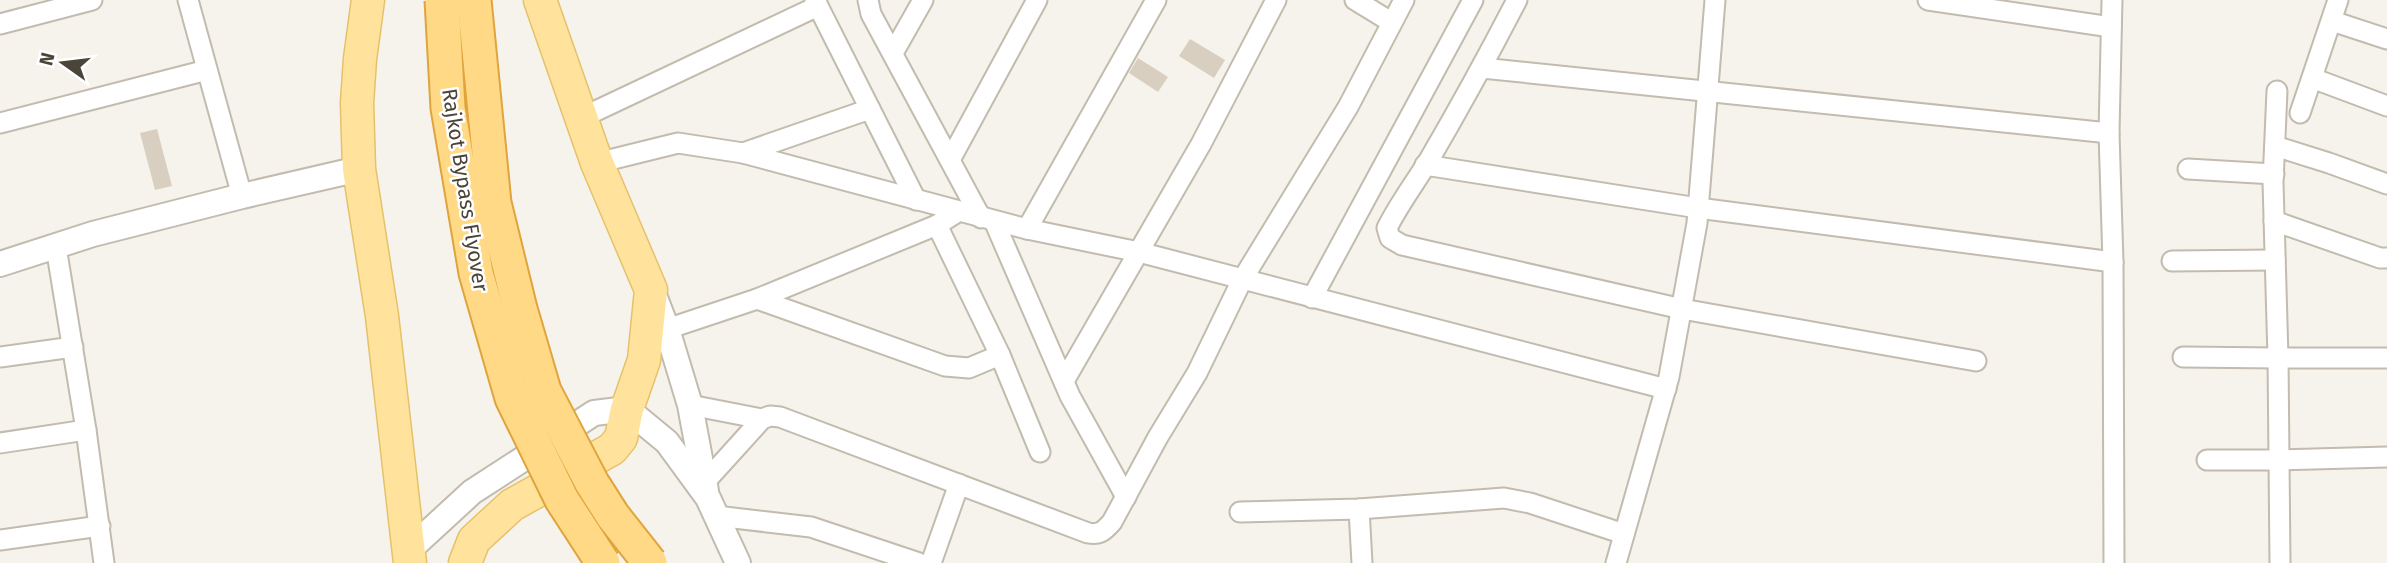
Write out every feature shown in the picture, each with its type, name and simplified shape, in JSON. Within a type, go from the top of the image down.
[{"type":"highway","name":"Rajkot Bypass Flyover","points":[[442,0],[448,108],[475,273],[512,398],[562,500],[603,563]]},
{"type":"highway","name":"Rajkot Bypass Flyover","points":[[474,0],[494,202],[520,309],[544,391],[612,516],[650,563]]},
{"type":"main road","points":[[368,0],[357,103],[359,169],[382,316],[410,557]]},
{"type":"main road","points":[[465,563],[474,540],[512,505],[612,449],[621,438],[626,409],[644,360],[651,290],[597,163],[540,0]]},
{"type":"street","points":[[0,24],[92,0]]},
{"type":"street","points":[[188,0],[242,195]]},
{"type":"street","points":[[868,0],[871,14],[950,160],[988,219],[1077,410],[1126,497]]},
{"type":"street","points":[[893,53],[923,0]]},
{"type":"street","points":[[950,160],[1037,0]]},
{"type":"street","points":[[1027,229],[1156,0]]},
{"type":"street","points":[[1064,381],[1201,144],[1276,0]]},
{"type":"street","points":[[1355,0],[1391,22]]},
{"type":"street","points":[[690,405],[762,419],[780,417],[1030,512],[1096,534],[1103,532],[1112,522],[1158,437],[1197,373],[1242,280],[1348,107],[1404,0]]},
{"type":"street","points":[[1312,298],[1473,0]]},
{"type":"street","points":[[1517,0],[1482,68],[1387,228],[1390,238],[1402,245],[1682,309],[1976,361]]},
{"type":"street","points":[[1616,563],[1666,389],[1682,309],[1698,208],[1715,0]]},
{"type":"street","points":[[1928,0],[2111,27]]},
{"type":"street","points":[[2112,0],[2109,133],[2113,262],[2114,563]]},
{"type":"street","points":[[2300,113],[2338,0]]},
{"type":"street","points":[[581,118],[817,3],[916,200]]},
{"type":"street","points":[[2332,20],[2387,39]]},
{"type":"street","points":[[1482,68],[2109,133]]},
{"type":"street","points":[[0,123],[207,71]]},
{"type":"street","points":[[2312,78],[2387,106]]},
{"type":"street","points":[[2277,91],[2274,260],[2280,563]]},
{"type":"street","points":[[743,153],[870,109]]},
{"type":"street","points":[[597,163],[678,143],[743,153],[1027,229],[1139,252],[1666,389]]},
{"type":"street","points":[[2275,146],[2387,184]]},
{"type":"street","points":[[1426,165],[1698,208],[2113,262]]},
{"type":"street","points":[[0,264],[93,234],[242,195],[359,169]]},
{"type":"street","points":[[2188,169],[2274,174]]},
{"type":"street","points":[[667,329],[757,299],[937,225],[960,211]]},
{"type":"street","points":[[2274,221],[2387,258]]},
{"type":"street","points":[[937,225],[1000,355],[1041,452]]},
{"type":"street","points":[[56,247],[86,430],[104,563]]},
{"type":"street","points":[[2172,261],[2274,260]]},
{"type":"street","points":[[651,290],[667,329],[690,405],[709,499]]},
{"type":"street","points":[[757,299],[945,366],[969,368],[1000,355]]},
{"type":"street","points":[[0,357],[73,347]]},
{"type":"street","points":[[2183,357],[2387,358]]},
{"type":"street","points":[[410,557],[472,492],[594,413],[626,409],[667,442],[709,499],[738,563]]},
{"type":"street","points":[[709,499],[762,419]]},
{"type":"street","points":[[0,443],[86,430]]},
{"type":"street","points":[[2207,460],[2387,457]]},
{"type":"street","points":[[932,563],[959,484]]},
{"type":"street","points":[[1240,512],[1359,509],[1504,498],[1530,503],[1625,534]]},
{"type":"street","points":[[709,499],[811,527],[919,563]]},
{"type":"street","points":[[1359,509],[1362,563]]},
{"type":"street","points":[[0,540],[100,526]]},
{"type":"building","points":[[1190,39],[1225,60],[1214,78],[1179,56]]},
{"type":"building","points":[[1138,58],[1168,77],[1158,92],[1129,73]]},
{"type":"building","points":[[157,129],[172,186],[155,190],[140,133]]}]
